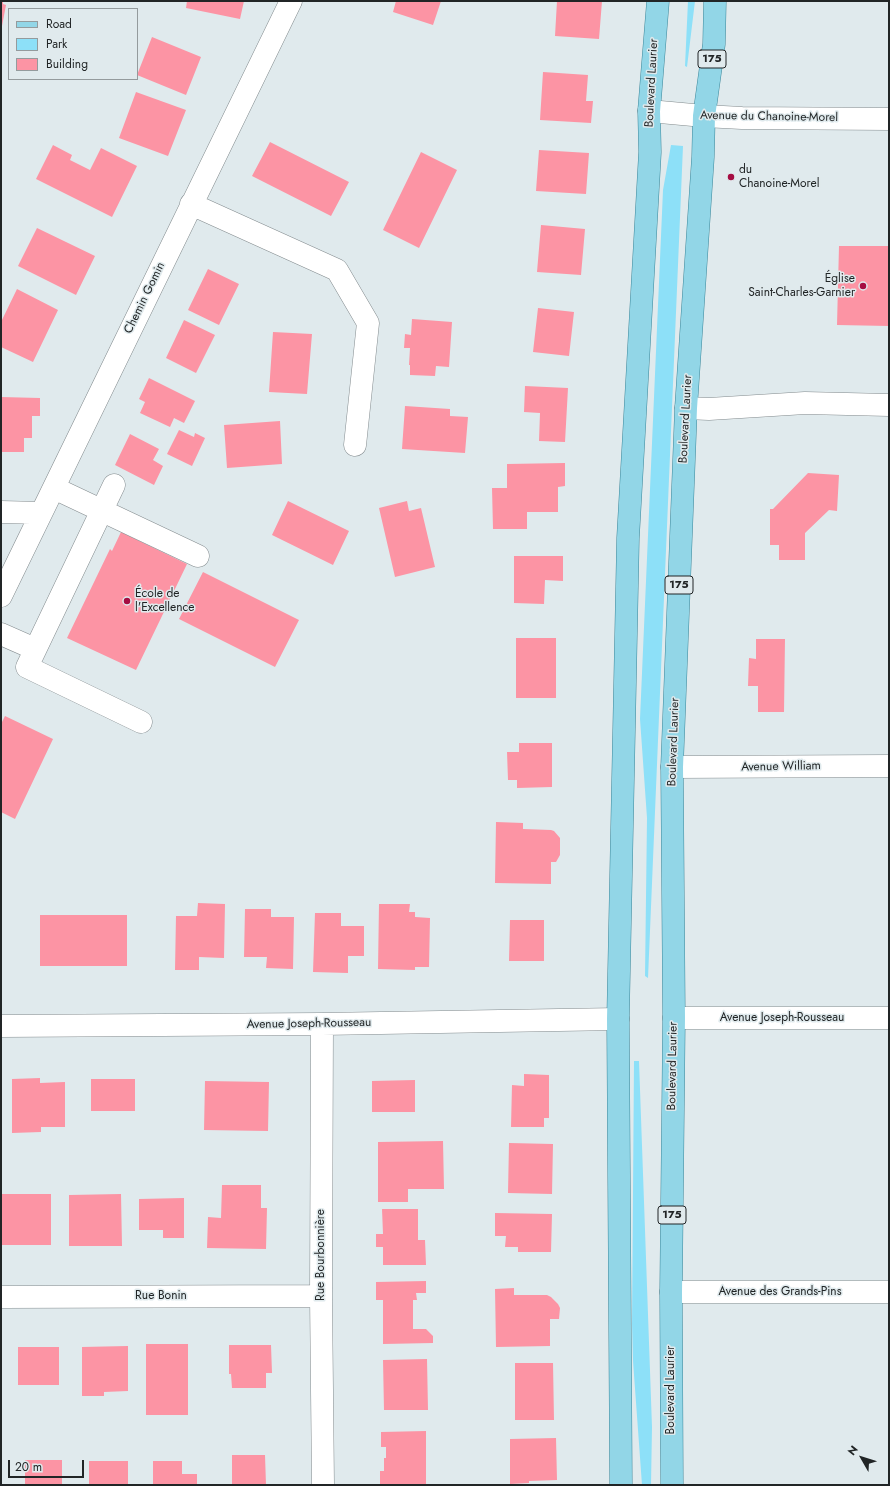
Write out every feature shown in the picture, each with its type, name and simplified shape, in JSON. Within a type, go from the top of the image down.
[{"type":"main road","name":"Boulevard Laurier","points":[[621,1485],[618,1019],[628,538],[650,152],[649,111],[658,1]]},
{"type":"main road","name":"Boulevard Laurier","points":[[672,1485],[671,1292],[674,1018],[672,767],[686,408],[703,157],[704,116],[714,44],[716,1]]},
{"type":"street","name":"Chemin Gomin","points":[[1,596],[291,1]]},
{"type":"street","name":"Avenue du Chanoine-Morel","points":[[649,111],[704,116],[889,119]]},
{"type":"street","points":[[191,204],[337,270],[368,324],[355,445]]},
{"type":"street","points":[[686,408],[709,409],[805,404],[889,405]]},
{"type":"street","points":[[114,485],[27,667],[142,722]]},
{"type":"street","points":[[54,488],[198,556]]},
{"type":"street","points":[[1,512],[41,513]]},
{"type":"street","points":[[1,634],[35,649]]},
{"type":"street","name":"Avenue William","points":[[672,767],[889,766]]},
{"type":"street","name":"Avenue Joseph-Rousseau","points":[[674,1018],[889,1018]]},
{"type":"street","name":"Avenue Joseph-Rousseau","points":[[1,1026],[322,1024],[618,1019]]},
{"type":"street","name":"Rue Bourbonnière","points":[[322,1024],[321,1296],[323,1485]]},
{"type":"street","name":"Avenue des Grands-Pins","points":[[671,1292],[889,1292]]},
{"type":"street","name":"Rue Bonin","points":[[1,1297],[321,1296]]},
{"type":"green space","points":[[688,1],[695,1],[687,67],[685,66]]},
{"type":"green space","points":[[671,145],[683,146],[648,978],[645,976],[647,818],[640,719],[663,190]]},
{"type":"green space","points":[[634,1061],[639,1061],[652,1427],[651,1485],[642,1485],[633,1361]]},
{"type":"building","points":[[1,1],[3,1],[3,4],[6,5],[2,26]]},
{"type":"building","points":[[187,1],[244,1],[240,19],[186,8]]},
{"type":"building","points":[[396,1],[441,1],[433,25],[393,12]]},
{"type":"building","points":[[557,1],[602,1],[599,39],[555,36]]},
{"type":"building","points":[[152,37],[201,57],[186,95],[138,75]]},
{"type":"building","points":[[543,72],[588,75],[586,101],[593,101],[591,123],[540,120]]},
{"type":"building","points":[[136,92],[186,110],[168,156],[119,138]]},
{"type":"building","points":[[270,142],[349,182],[331,216],[252,176]]},
{"type":"building","points":[[53,145],[72,155],[70,160],[90,170],[101,148],[137,166],[112,217],[36,179]]},
{"type":"building","points":[[539,150],[589,153],[586,194],[536,191]]},
{"type":"building","points":[[421,152],[457,170],[419,248],[383,230]]},
{"type":"building","points":[[541,225],[585,229],[581,275],[537,272]]},
{"type":"building","points":[[37,228],[95,256],[76,295],[18,266]]},
{"type":"building","name":"Église Saint-Charles-Garnier","points":[[839,246],[889,246],[889,326],[837,325]]},
{"type":"building","points":[[208,269],[239,284],[219,325],[188,310]]},
{"type":"building","points":[[17,289],[58,310],[33,362],[1,347],[1,322]]},
{"type":"building","points":[[538,308],[574,312],[569,356],[533,352]]},
{"type":"building","points":[[412,319],[452,322],[449,367],[436,366],[435,376],[410,375],[410,348],[404,348],[405,334],[411,335]]},
{"type":"building","points":[[184,320],[215,335],[196,373],[166,358]]},
{"type":"building","points":[[273,332],[312,334],[307,394],[269,392]]},
{"type":"building","points":[[149,378],[195,401],[184,423],[174,418],[170,427],[140,413],[145,402],[139,399]]},
{"type":"building","points":[[525,386],[568,388],[565,442],[539,441],[540,413],[524,412]]},
{"type":"building","points":[[1,397],[40,398],[40,416],[32,416],[32,438],[24,438],[24,452],[1,452]]},
{"type":"building","points":[[405,406],[450,409],[450,416],[468,417],[465,453],[402,449]]},
{"type":"building","points":[[280,421],[282,464],[227,468],[224,425]]},
{"type":"building","points":[[179,430],[194,437],[195,433],[205,438],[192,466],[167,454]]},
{"type":"building","points":[[130,434],[159,449],[153,460],[163,466],[154,485],[115,465]]},
{"type":"building","points":[[565,463],[565,486],[558,487],[558,512],[527,512],[527,529],[493,529],[492,488],[507,488],[507,464]]},
{"type":"building","points":[[808,473],[839,475],[837,511],[829,510],[805,533],[805,560],[779,560],[779,545],[770,545],[770,509],[773,509]]},
{"type":"building","points":[[288,501],[349,531],[333,565],[272,535]]},
{"type":"building","points":[[407,501],[409,511],[421,508],[435,567],[395,577],[379,508]]},
{"type":"building","name":"École de l'Excellence","points":[[121,532],[187,564],[136,670],[67,638],[110,549],[112,551]]},
{"type":"building","points":[[514,556],[563,556],[563,581],[545,580],[544,604],[514,603]]},
{"type":"building","points":[[203,572],[299,620],[275,667],[179,619]]},
{"type":"building","points":[[516,638],[556,638],[556,698],[516,698]]},
{"type":"building","points":[[756,639],[785,639],[784,712],[758,712],[758,686],[748,686],[749,658],[756,659]]},
{"type":"building","points":[[5,716],[53,739],[15,819],[1,812],[1,724]]},
{"type":"building","points":[[519,743],[552,743],[552,787],[517,788],[517,780],[508,780],[507,752],[519,752]]},
{"type":"building","points":[[496,822],[523,823],[523,829],[554,831],[560,838],[560,855],[556,862],[551,862],[551,884],[495,883]]},
{"type":"building","points":[[198,903],[225,904],[224,958],[199,957],[199,970],[175,970],[176,916],[197,916]]},
{"type":"building","points":[[379,904],[410,904],[409,912],[415,912],[415,917],[430,918],[429,967],[415,967],[415,970],[378,969]]},
{"type":"building","points":[[245,909],[271,909],[271,917],[294,917],[293,969],[266,968],[267,957],[244,957]]},
{"type":"building","points":[[315,913],[341,913],[341,926],[364,926],[364,956],[348,956],[348,973],[313,972]]},
{"type":"building","points":[[40,915],[127,915],[127,966],[40,966]]},
{"type":"building","points":[[510,920],[544,920],[544,961],[509,961]]},
{"type":"building","points":[[524,1074],[549,1075],[549,1118],[544,1118],[544,1127],[511,1127],[512,1085],[524,1086]]},
{"type":"building","points":[[40,1078],[40,1083],[65,1082],[65,1127],[41,1127],[41,1132],[12,1133],[12,1079]]},
{"type":"building","points":[[91,1079],[135,1079],[135,1111],[91,1111]]},
{"type":"building","points":[[415,1080],[415,1112],[372,1112],[372,1081]]},
{"type":"building","points":[[205,1081],[269,1082],[268,1131],[204,1130]]},
{"type":"building","points":[[443,1141],[444,1189],[408,1189],[408,1202],[378,1202],[378,1142]]},
{"type":"building","points":[[509,1143],[553,1144],[552,1194],[508,1193]]},
{"type":"building","points":[[222,1185],[261,1185],[261,1208],[267,1208],[266,1249],[207,1248],[208,1217],[221,1218]]},
{"type":"building","points":[[1,1194],[51,1194],[51,1245],[1,1245]]},
{"type":"building","points":[[121,1194],[122,1246],[69,1246],[69,1195]]},
{"type":"building","points":[[184,1198],[184,1238],[163,1238],[163,1230],[139,1230],[139,1199]]},
{"type":"building","points":[[382,1209],[418,1209],[418,1240],[425,1240],[426,1265],[383,1265],[383,1247],[376,1247],[376,1234],[383,1234]]},
{"type":"building","points":[[495,1213],[552,1214],[551,1252],[518,1252],[518,1247],[505,1247],[506,1236],[495,1236]]},
{"type":"building","points":[[426,1281],[426,1293],[416,1293],[417,1300],[413,1300],[413,1329],[426,1329],[433,1336],[433,1343],[383,1344],[383,1300],[376,1300],[376,1282]]},
{"type":"building","points":[[514,1288],[514,1295],[547,1295],[558,1304],[560,1308],[559,1319],[550,1319],[550,1346],[496,1347],[495,1289]]},
{"type":"building","points":[[146,1344],[188,1344],[188,1415],[146,1415]]},
{"type":"building","points":[[229,1345],[271,1345],[272,1373],[266,1373],[266,1388],[232,1388],[231,1374],[229,1374]]},
{"type":"building","points":[[128,1346],[128,1391],[104,1392],[104,1396],[82,1396],[82,1347]]},
{"type":"building","points":[[18,1347],[59,1347],[59,1385],[18,1385]]},
{"type":"building","points":[[427,1359],[428,1410],[384,1410],[383,1360]]},
{"type":"building","points":[[515,1363],[553,1363],[554,1420],[515,1420]]},
{"type":"building","points":[[426,1431],[426,1485],[380,1485],[380,1471],[384,1471],[384,1458],[386,1458],[386,1447],[381,1447],[381,1432]]},
{"type":"building","points":[[556,1438],[557,1480],[529,1481],[529,1483],[510,1484],[510,1439]]},
{"type":"building","points":[[232,1455],[265,1455],[266,1485],[232,1485]]},
{"type":"building","points":[[25,1460],[62,1460],[62,1485],[25,1485]]},
{"type":"building","points":[[89,1461],[128,1461],[128,1485],[89,1485]]},
{"type":"building","points":[[153,1461],[182,1461],[182,1474],[197,1474],[197,1485],[153,1485]]},
{"type":"place","name":"du Chanoine-Morel","points":[[731,177]]},
{"type":"place","name":"Église Saint-Charles-Garnier","points":[[863,286]]},
{"type":"place","name":"École de l'Excellence","points":[[127,601]]}]
